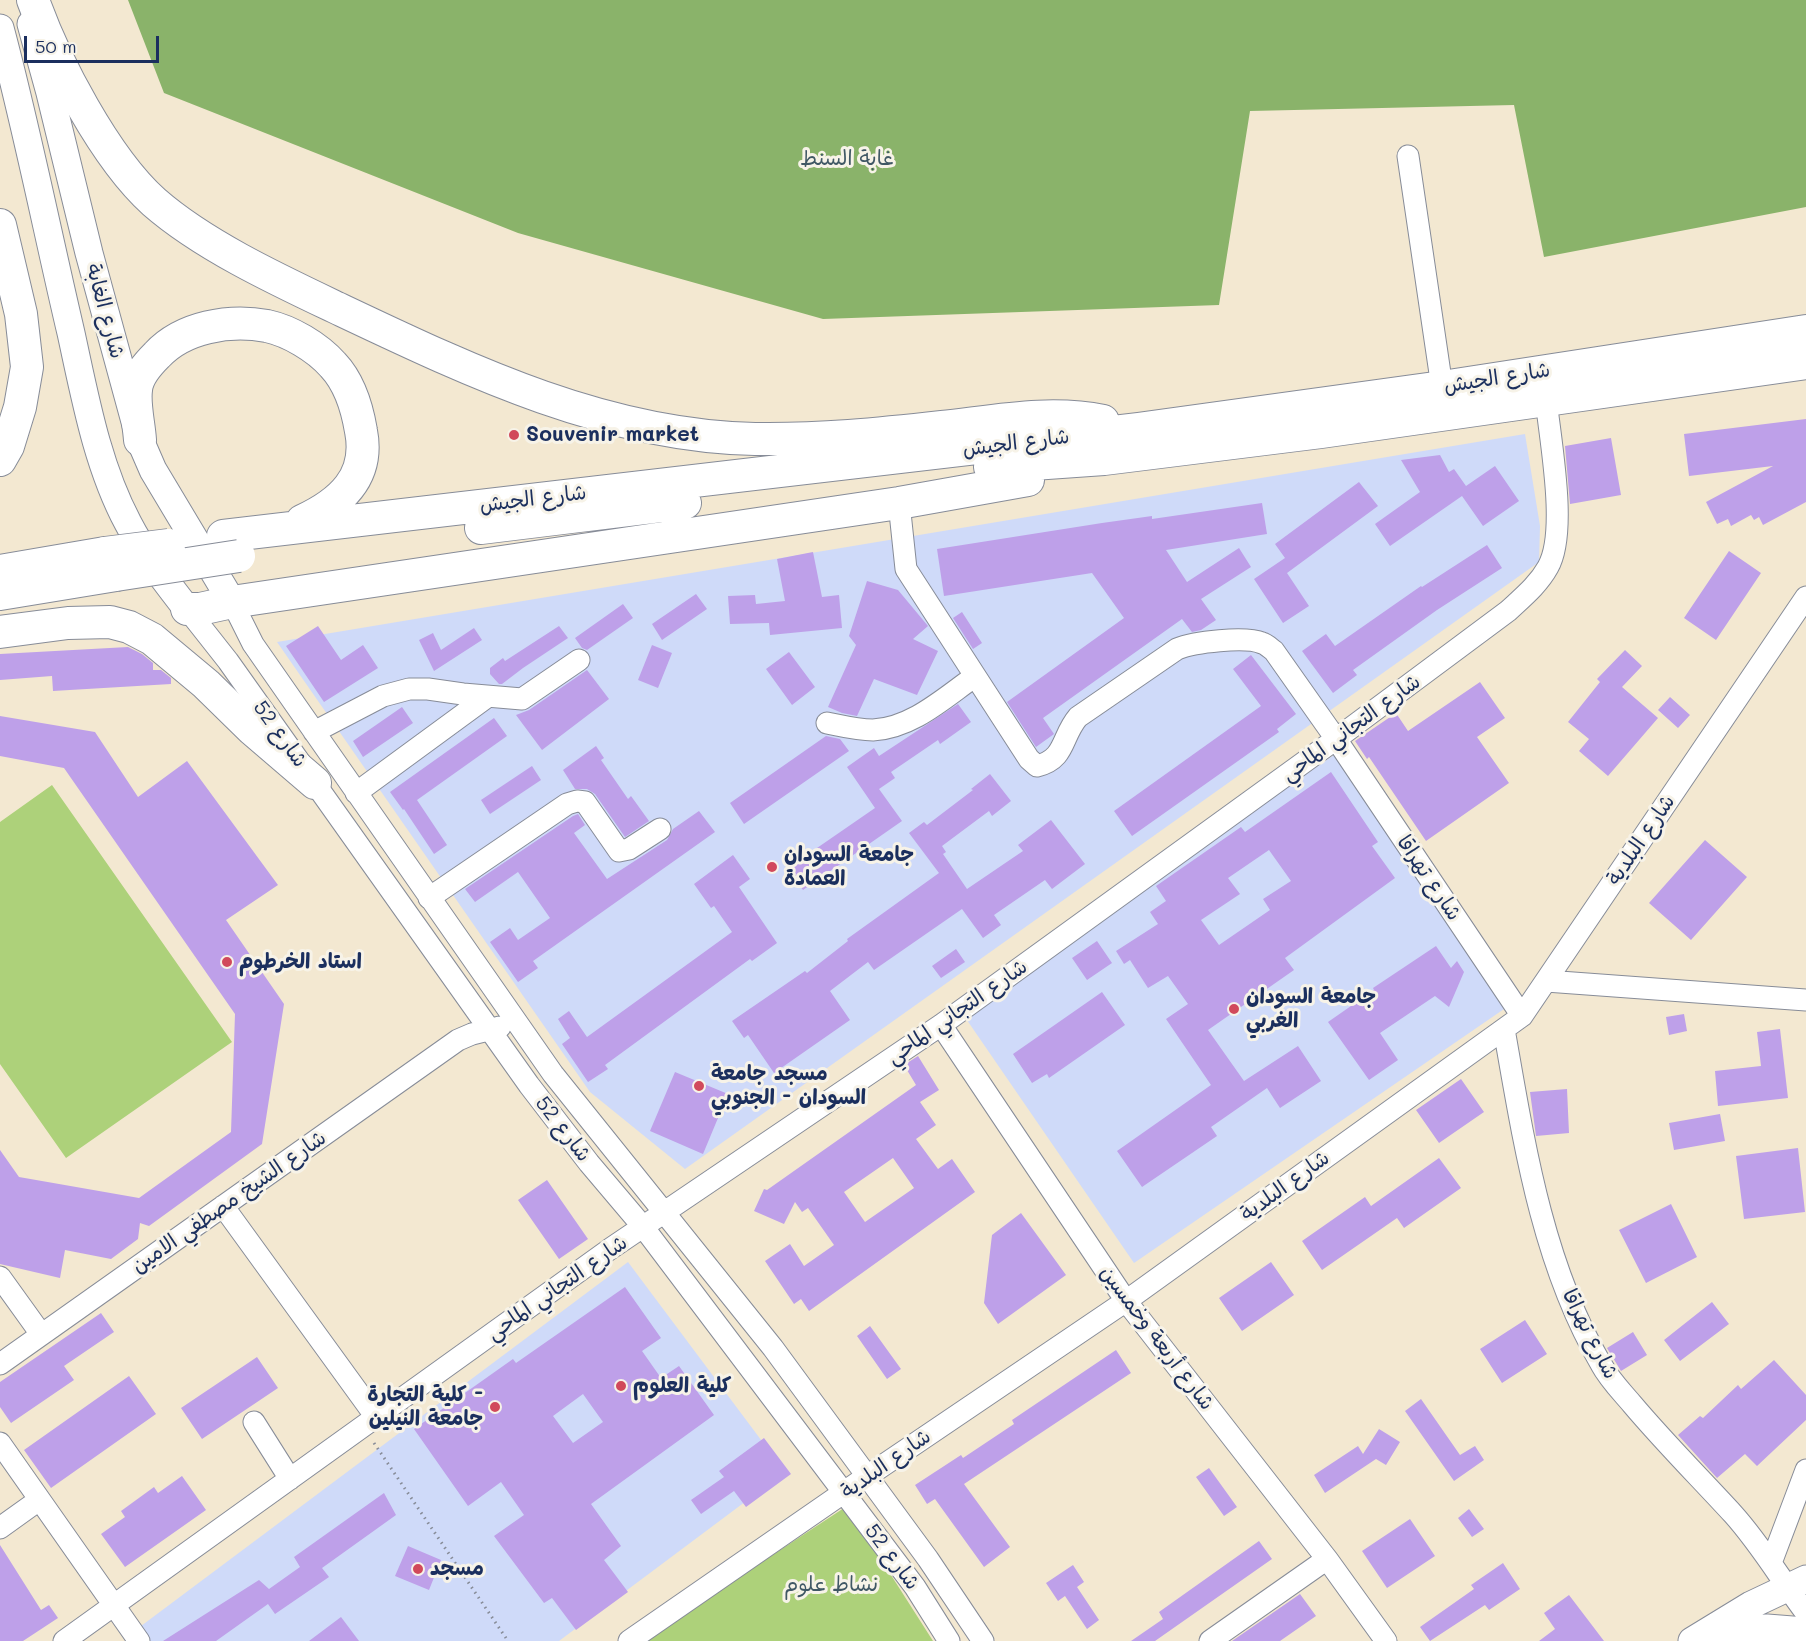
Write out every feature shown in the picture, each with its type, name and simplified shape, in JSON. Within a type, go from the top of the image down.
[{"type":"highway","points":[[33,0],[47,36],[94,124],[132,178],[154,202],[188,227],[235,256],[289,285],[419,347],[528,393],[643,427],[699,435],[756,439],[842,436],[1046,415],[1092,419],[1139,429]]},
{"type":"highway","points":[[0,225],[21,314],[27,367],[20,407],[8,446],[0,460]]},
{"type":"highway","points":[[140,440],[136,389],[145,367],[160,351],[180,336],[204,328],[240,324],[268,326],[315,349],[334,365],[349,386],[358,412],[362,460],[354,482],[340,499],[320,513],[287,529]]},
{"type":"highway","name":"شارع الجيش","points":[[231,546],[287,529],[1139,429],[1442,387],[1806,331]]},
{"type":"highway","name":"شارع الجيش","points":[[231,546],[984,467],[1104,459],[1321,432],[1806,363]]},
{"type":"highway","points":[[187,609],[200,609],[232,602],[899,503],[1042,477],[1104,459]]},
{"type":"highway","points":[[0,572],[111,564],[231,546]]},
{"type":"highway","points":[[0,594],[111,564]]},
{"type":"highway","points":[[0,632],[68,623],[110,622],[129,627],[152,639],[206,684],[252,729],[315,783]]},
{"type":"main road","name":"شارع الغابة","points":[[24,0],[140,440],[153,470],[232,602]]},
{"type":"main road","name":"شارع الغابة","points":[[0,28],[23,115],[44,218],[95,436],[110,481],[128,523],[159,572],[187,609]]},
{"type":"main road","points":[[1701,1636],[1751,1605],[1797,1584]]},
{"type":"main road","points":[[1701,1636],[1767,1628],[1806,1631]]},
{"type":"street","points":[[1408,156],[1442,387]]},
{"type":"street","name":"شارع التجاني الماحي","points":[[64,1641],[610,1249],[940,1025],[1336,739],[1508,611],[1533,588],[1549,565],[1558,538],[1546,399]]},
{"type":"street","points":[[827,723],[860,729],[892,727],[908,722],[974,677],[906,569],[899,503]]},
{"type":"street","name":"شارع البلدية","points":[[629,1641],[1125,1301],[1522,1016],[1806,597]]},
{"type":"street","name":"شارع 52","points":[[232,602],[253,644],[567,1092],[666,1212],[773,1348],[928,1559],[983,1641]]},
{"type":"street","name":"شارع 52","points":[[187,609],[228,661],[489,1029],[590,1163],[644,1228],[915,1587],[949,1641]]},
{"type":"street","name":"شارع تهراقا","points":[[974,677],[1029,759],[1037,766],[1048,763],[1057,756],[1063,748],[1069,727],[1078,717],[1177,649],[1189,644],[1253,641],[1263,643],[1274,651],[1336,739],[1522,1016]]},
{"type":"street","points":[[314,732],[383,696],[409,689],[522,699],[579,660]]},
{"type":"street","points":[[356,794],[488,697]]},
{"type":"street","points":[[429,898],[567,804],[577,801],[585,802],[619,851],[629,849],[660,829]]},
{"type":"street","points":[[1546,981],[1806,1000]]},
{"type":"street","name":"شارع أربعة وخمسين","points":[[940,1025],[1125,1301],[1327,1559],[1386,1641]]},
{"type":"street","name":"شارع الشيخ مصطفي الامين","points":[[0,1364],[458,1040],[489,1029],[520,1026]]},
{"type":"street","name":"شارع تهراقا","points":[[1504,1029],[1527,1156],[1552,1254],[1600,1364],[1665,1443],[1755,1540],[1771,1563],[1797,1584],[1806,1613]]},
{"type":"street","points":[[223,1206],[369,1422]]},
{"type":"street","points":[[0,1277],[41,1334]]},
{"type":"street","points":[[254,1422],[290,1479]]},
{"type":"street","points":[[0,1443],[139,1641]]},
{"type":"street","points":[[1771,1563],[1806,1470]]},
{"type":"street","points":[[0,1528],[39,1500]]},
{"type":"street","points":[[1210,1641],[1327,1559]]},
{"type":"path","points":[[369,1422],[508,1641]]},
{"type":"shaded area","name":"جامعة السودان العمادة","points":[[1525,434],[1540,526],[1539,562],[685,1169],[590,1092],[277,642]]},
{"type":"shaded area","name":"جامعة السودان الغربي","points":[[1334,755],[1507,1007],[1134,1263],[960,1010]]},
{"type":"shaded area","points":[[628,1262],[785,1472],[559,1641],[146,1641],[137,1629]]},
{"type":"green space","name":"غابة السنط","points":[[128,0],[1806,0],[1806,207],[1544,257],[1514,105],[1250,111],[1219,305],[823,319],[518,233],[164,93]]},
{"type":"green space","points":[[52,785],[232,1042],[66,1158],[0,1064],[0,822]]},
{"type":"green space","name":"نشاط علوم","points":[[847,1506],[933,1641],[642,1641]]},
{"type":"building","points":[[1806,419],[1806,502],[1763,525],[1759,517],[1754,520],[1751,515],[1731,526],[1728,519],[1717,524],[1706,502],[1773,466],[1689,476],[1684,434]]},
{"type":"building","points":[[1611,438],[1621,495],[1570,504],[1565,446]]},
{"type":"building","points":[[1440,455],[1449,472],[1454,469],[1466,486],[1495,466],[1519,501],[1483,526],[1462,496],[1390,546],[1375,524],[1420,492],[1401,460]]},
{"type":"building","points":[[1359,482],[1378,506],[1287,573],[1309,606],[1283,623],[1254,579],[1285,558],[1275,544]]},
{"type":"building","points":[[1262,503],[1267,534],[1166,550],[1187,582],[1239,548],[1251,567],[1201,599],[1216,620],[1201,630],[1192,632],[1182,619],[1043,718],[1054,734],[1036,747],[1007,702],[1124,618],[1092,573],[944,596],[937,549],[1102,523],[1152,516],[1152,519]]},
{"type":"building","points":[[1487,545],[1502,568],[1437,610],[1353,670],[1357,675],[1333,693],[1302,651],[1326,634],[1335,646],[1421,586]]},
{"type":"building","points":[[1729,551],[1761,573],[1716,640],[1684,618]]},
{"type":"building","points":[[813,552],[822,597],[839,595],[842,628],[770,635],[769,623],[730,624],[728,596],[755,595],[756,604],[785,601],[777,559]]},
{"type":"building","points":[[867,581],[898,590],[928,626],[913,639],[938,651],[917,695],[874,679],[857,716],[828,707],[856,645],[849,636]]},
{"type":"building","points":[[696,594],[707,609],[662,640],[652,624]]},
{"type":"building","points":[[623,604],[633,618],[587,650],[582,648],[575,638]]},
{"type":"building","points":[[962,612],[982,643],[973,649],[953,618]]},
{"type":"building","points":[[318,626],[341,660],[363,645],[378,668],[324,702],[286,646]]},
{"type":"building","points":[[559,626],[568,638],[502,684],[499,684],[490,674],[490,668],[503,658],[505,661]]},
{"type":"building","points":[[474,628],[482,640],[434,671],[419,640],[433,633],[441,650]]},
{"type":"building","points":[[652,645],[672,653],[658,688],[638,680]]},
{"type":"building","points":[[128,647],[153,663],[153,670],[161,670],[171,678],[171,684],[53,691],[52,676],[0,680],[0,654]]},
{"type":"building","points":[[1625,650],[1642,666],[1622,687],[1658,718],[1608,776],[1579,751],[1589,739],[1568,722],[1600,682],[1597,679]]},
{"type":"building","points":[[789,652],[815,687],[792,705],[766,669]]},
{"type":"building","points":[[1251,655],[1296,714],[1277,729],[1279,732],[1132,836],[1114,811],[1261,706],[1233,669]]},
{"type":"building","points":[[587,670],[609,699],[542,750],[516,715],[529,710]]},
{"type":"building","points":[[1480,682],[1505,718],[1477,737],[1509,783],[1426,841],[1369,757],[1367,759],[1355,741],[1396,713],[1408,731]]},
{"type":"building","points":[[1670,697],[1690,715],[1678,728],[1658,710]]},
{"type":"building","points":[[958,704],[971,722],[940,744],[938,740],[891,772],[895,778],[879,789],[902,821],[803,890],[788,868],[875,808],[847,767],[874,748],[879,756]]},
{"type":"building","points":[[402,707],[413,723],[363,757],[353,741]]},
{"type":"building","name":"استاد الخرطوم","points":[[0,716],[95,732],[138,797],[187,761],[278,885],[226,920],[284,1004],[262,1144],[149,1226],[140,1223],[138,1239],[111,1259],[65,1250],[60,1278],[0,1264],[0,1150],[19,1177],[139,1198],[231,1132],[235,1014],[64,768],[0,756]]},
{"type":"building","points":[[494,718],[507,736],[417,800],[447,845],[434,854],[390,792]]},
{"type":"building","points":[[826,736],[840,739],[849,751],[744,824],[730,803]]},
{"type":"building","points":[[596,746],[604,758],[601,760],[628,799],[631,796],[649,821],[625,837],[595,794],[587,789],[575,789],[563,770]]},
{"type":"building","points":[[532,766],[541,780],[490,814],[481,800]]},
{"type":"building","points":[[1331,772],[1378,842],[1372,846],[1395,878],[1285,958],[1294,970],[1208,1030],[1244,1081],[1298,1046],[1321,1081],[1280,1108],[1267,1088],[1211,1127],[1217,1136],[1142,1187],[1117,1151],[1211,1085],[1166,1019],[1188,1004],[1168,976],[1148,988],[1130,960],[1124,964],[1116,951],[1158,924],[1150,912],[1166,901],[1156,886],[1241,827],[1245,832]],"holes":[[[1269,850],[1291,881],[1263,899],[1270,910],[1219,945],[1201,920],[1240,894],[1228,878]]]},
{"type":"building","points":[[990,774],[1011,801],[992,816],[989,811],[942,846],[946,852],[943,854],[967,889],[1023,851],[1018,845],[1051,820],[1085,864],[1052,889],[1045,880],[994,915],[1001,925],[983,938],[962,909],[874,970],[868,962],[830,991],[850,1020],[774,1073],[748,1035],[744,1038],[732,1021],[805,971],[807,973],[848,941],[847,939],[939,873],[909,833],[924,822],[927,825]]},
{"type":"building","points":[[699,811],[715,832],[533,961],[538,968],[518,982],[490,942],[510,928],[518,940],[550,918],[518,872],[475,902],[465,889],[578,814],[585,825],[574,833],[607,879],[667,840],[673,829]]},
{"type":"building","points":[[1705,840],[1747,877],[1691,940],[1649,903]]},
{"type":"building","points":[[733,855],[750,879],[739,887],[777,943],[752,961],[750,959],[605,1065],[608,1069],[588,1082],[562,1044],[570,1038],[558,1019],[569,1011],[587,1037],[732,932],[714,906],[711,908],[694,884]]},
{"type":"building","points":[[1097,941],[1112,963],[1087,980],[1072,958]]},
{"type":"building","points":[[1436,946],[1451,968],[1457,961],[1464,972],[1449,1007],[1435,996],[1380,1033],[1398,1060],[1369,1080],[1328,1022],[1374,990],[1373,988]]},
{"type":"building","points":[[956,949],[965,962],[941,978],[932,966]]},
{"type":"building","points":[[1102,992],[1125,1025],[1049,1078],[1047,1074],[1032,1083],[1013,1054]]},
{"type":"building","points":[[1684,1014],[1687,1031],[1669,1035],[1666,1017]]},
{"type":"building","points":[[1780,1029],[1788,1098],[1718,1106],[1715,1071],[1761,1066],[1757,1032]]},
{"type":"building","points":[[918,1056],[939,1090],[920,1102],[936,1125],[916,1139],[938,1169],[952,1159],[975,1192],[809,1311],[801,1299],[794,1304],[765,1261],[790,1244],[804,1266],[834,1245],[808,1208],[802,1212],[795,1202],[784,1224],[754,1211],[764,1189],[767,1190],[916,1085],[904,1065]],"holes":[[[893,1158],[914,1188],[865,1222],[844,1192]]]},
{"type":"building","points":[[675,1072],[728,1094],[703,1154],[650,1131]]},
{"type":"building","points":[[1461,1079],[1484,1112],[1439,1143],[1416,1110]]},
{"type":"building","points":[[1567,1089],[1569,1133],[1536,1136],[1530,1092]]},
{"type":"building","points":[[1720,1114],[1725,1141],[1674,1150],[1669,1123]]},
{"type":"building","points":[[1798,1148],[1805,1212],[1744,1219],[1736,1156]]},
{"type":"building","points":[[1439,1158],[1461,1188],[1404,1228],[1397,1218],[1322,1270],[1302,1241],[1365,1197],[1371,1206]]},
{"type":"building","points":[[547,1180],[588,1239],[559,1259],[518,1200]]},
{"type":"building","points":[[1671,1204],[1697,1257],[1646,1283],[1619,1230]]},
{"type":"building","points":[[1021,1213],[1066,1275],[998,1324],[984,1303],[992,1235]]},
{"type":"building","points":[[1271,1262],[1294,1295],[1242,1331],[1219,1298]]},
{"type":"building","points":[[625,1287],[661,1338],[642,1351],[661,1378],[679,1366],[714,1415],[591,1504],[621,1546],[604,1560],[628,1592],[576,1630],[552,1598],[544,1603],[494,1536],[524,1515],[501,1482],[468,1506],[414,1429],[513,1359],[516,1363]],"holes":[[[583,1394],[603,1422],[573,1443],[553,1416]]]},
{"type":"building","points":[[1712,1302],[1729,1324],[1680,1361],[1664,1340]]},
{"type":"building","points":[[101,1313],[114,1332],[64,1366],[74,1380],[11,1423],[0,1407],[0,1382]]},
{"type":"building","points":[[1525,1320],[1547,1354],[1502,1383],[1480,1349]]},
{"type":"building","points":[[870,1326],[901,1369],[887,1379],[857,1336]]},
{"type":"building","points":[[1633,1332],[1647,1355],[1621,1371],[1607,1348]]},
{"type":"building","points":[[1116,1350],[1131,1373],[964,1484],[1010,1547],[984,1567],[935,1499],[927,1504],[915,1485],[961,1455],[963,1458],[1014,1424],[1012,1420]]},
{"type":"building","points":[[257,1357],[278,1388],[202,1439],[181,1408]]},
{"type":"building","points":[[1774,1360],[1806,1395],[1806,1420],[1757,1466],[1745,1454],[1717,1478],[1678,1435],[1700,1416],[1703,1418],[1738,1385],[1741,1389]]},
{"type":"building","points":[[129,1376],[156,1414],[51,1488],[24,1450]]},
{"type":"building","points":[[1421,1399],[1460,1455],[1475,1446],[1484,1460],[1454,1481],[1405,1411]]},
{"type":"building","points":[[1379,1429],[1400,1442],[1386,1465],[1376,1459],[1325,1493],[1314,1475],[1358,1446],[1363,1454]]},
{"type":"building","points":[[764,1438],[791,1474],[746,1507],[734,1491],[701,1514],[691,1500],[724,1477],[719,1471]]},
{"type":"building","points":[[1209,1468],[1237,1507],[1224,1516],[1196,1477]]},
{"type":"building","points":[[182,1476],[206,1510],[125,1567],[101,1534],[125,1517],[121,1511],[154,1487],[158,1493]]},
{"type":"building","points":[[384,1493],[396,1515],[322,1568],[329,1577],[275,1614],[268,1604],[216,1641],[163,1641],[259,1580],[269,1589],[300,1567],[294,1557]]},
{"type":"building","points":[[1469,1509],[1484,1529],[1472,1537],[1458,1518]]},
{"type":"building","points":[[1410,1519],[1435,1556],[1387,1588],[1362,1551]]},
{"type":"building","points":[[1259,1541],[1272,1559],[1155,1641],[1131,1641],[1163,1619],[1159,1612]]},
{"type":"building","points":[[0,1545],[41,1610],[49,1605],[58,1618],[23,1641],[0,1641]]},
{"type":"building","name":"مسجد","points":[[408,1546],[441,1560],[429,1590],[395,1576]]},
{"type":"building","points":[[1503,1563],[1520,1589],[1489,1610],[1485,1605],[1430,1641],[1420,1627],[1474,1589],[1471,1585]]},
{"type":"building","points":[[1073,1565],[1084,1582],[1077,1587],[1099,1620],[1087,1629],[1065,1596],[1058,1601],[1046,1583]]},
{"type":"building","points":[[1300,1594],[1316,1616],[1280,1641],[1232,1641]]},
{"type":"building","points":[[1569,1595],[1604,1641],[1539,1641],[1555,1629],[1544,1613]]},
{"type":"building","points":[[341,1617],[359,1641],[309,1641]]},
{"type":"place","name":"Souvenir market","points":[[514,435]]},
{"type":"place","name":"جامعة السودان العمادة","points":[[772,867]]},
{"type":"place","name":"استاد الخرطوم","points":[[227,962]]},
{"type":"place","name":"جامعة السودان الغربي","points":[[1234,1009]]},
{"type":"place","name":"مسجد جامعة السودان - الجنوبي","points":[[699,1086]]},
{"type":"place","name":"كلية العلوم","points":[[621,1386]]},
{"type":"place","name":"كلية التجارة - جامعة النيلين","points":[[495,1407]]},
{"type":"place","name":"مسجد","points":[[418,1569]]}]
